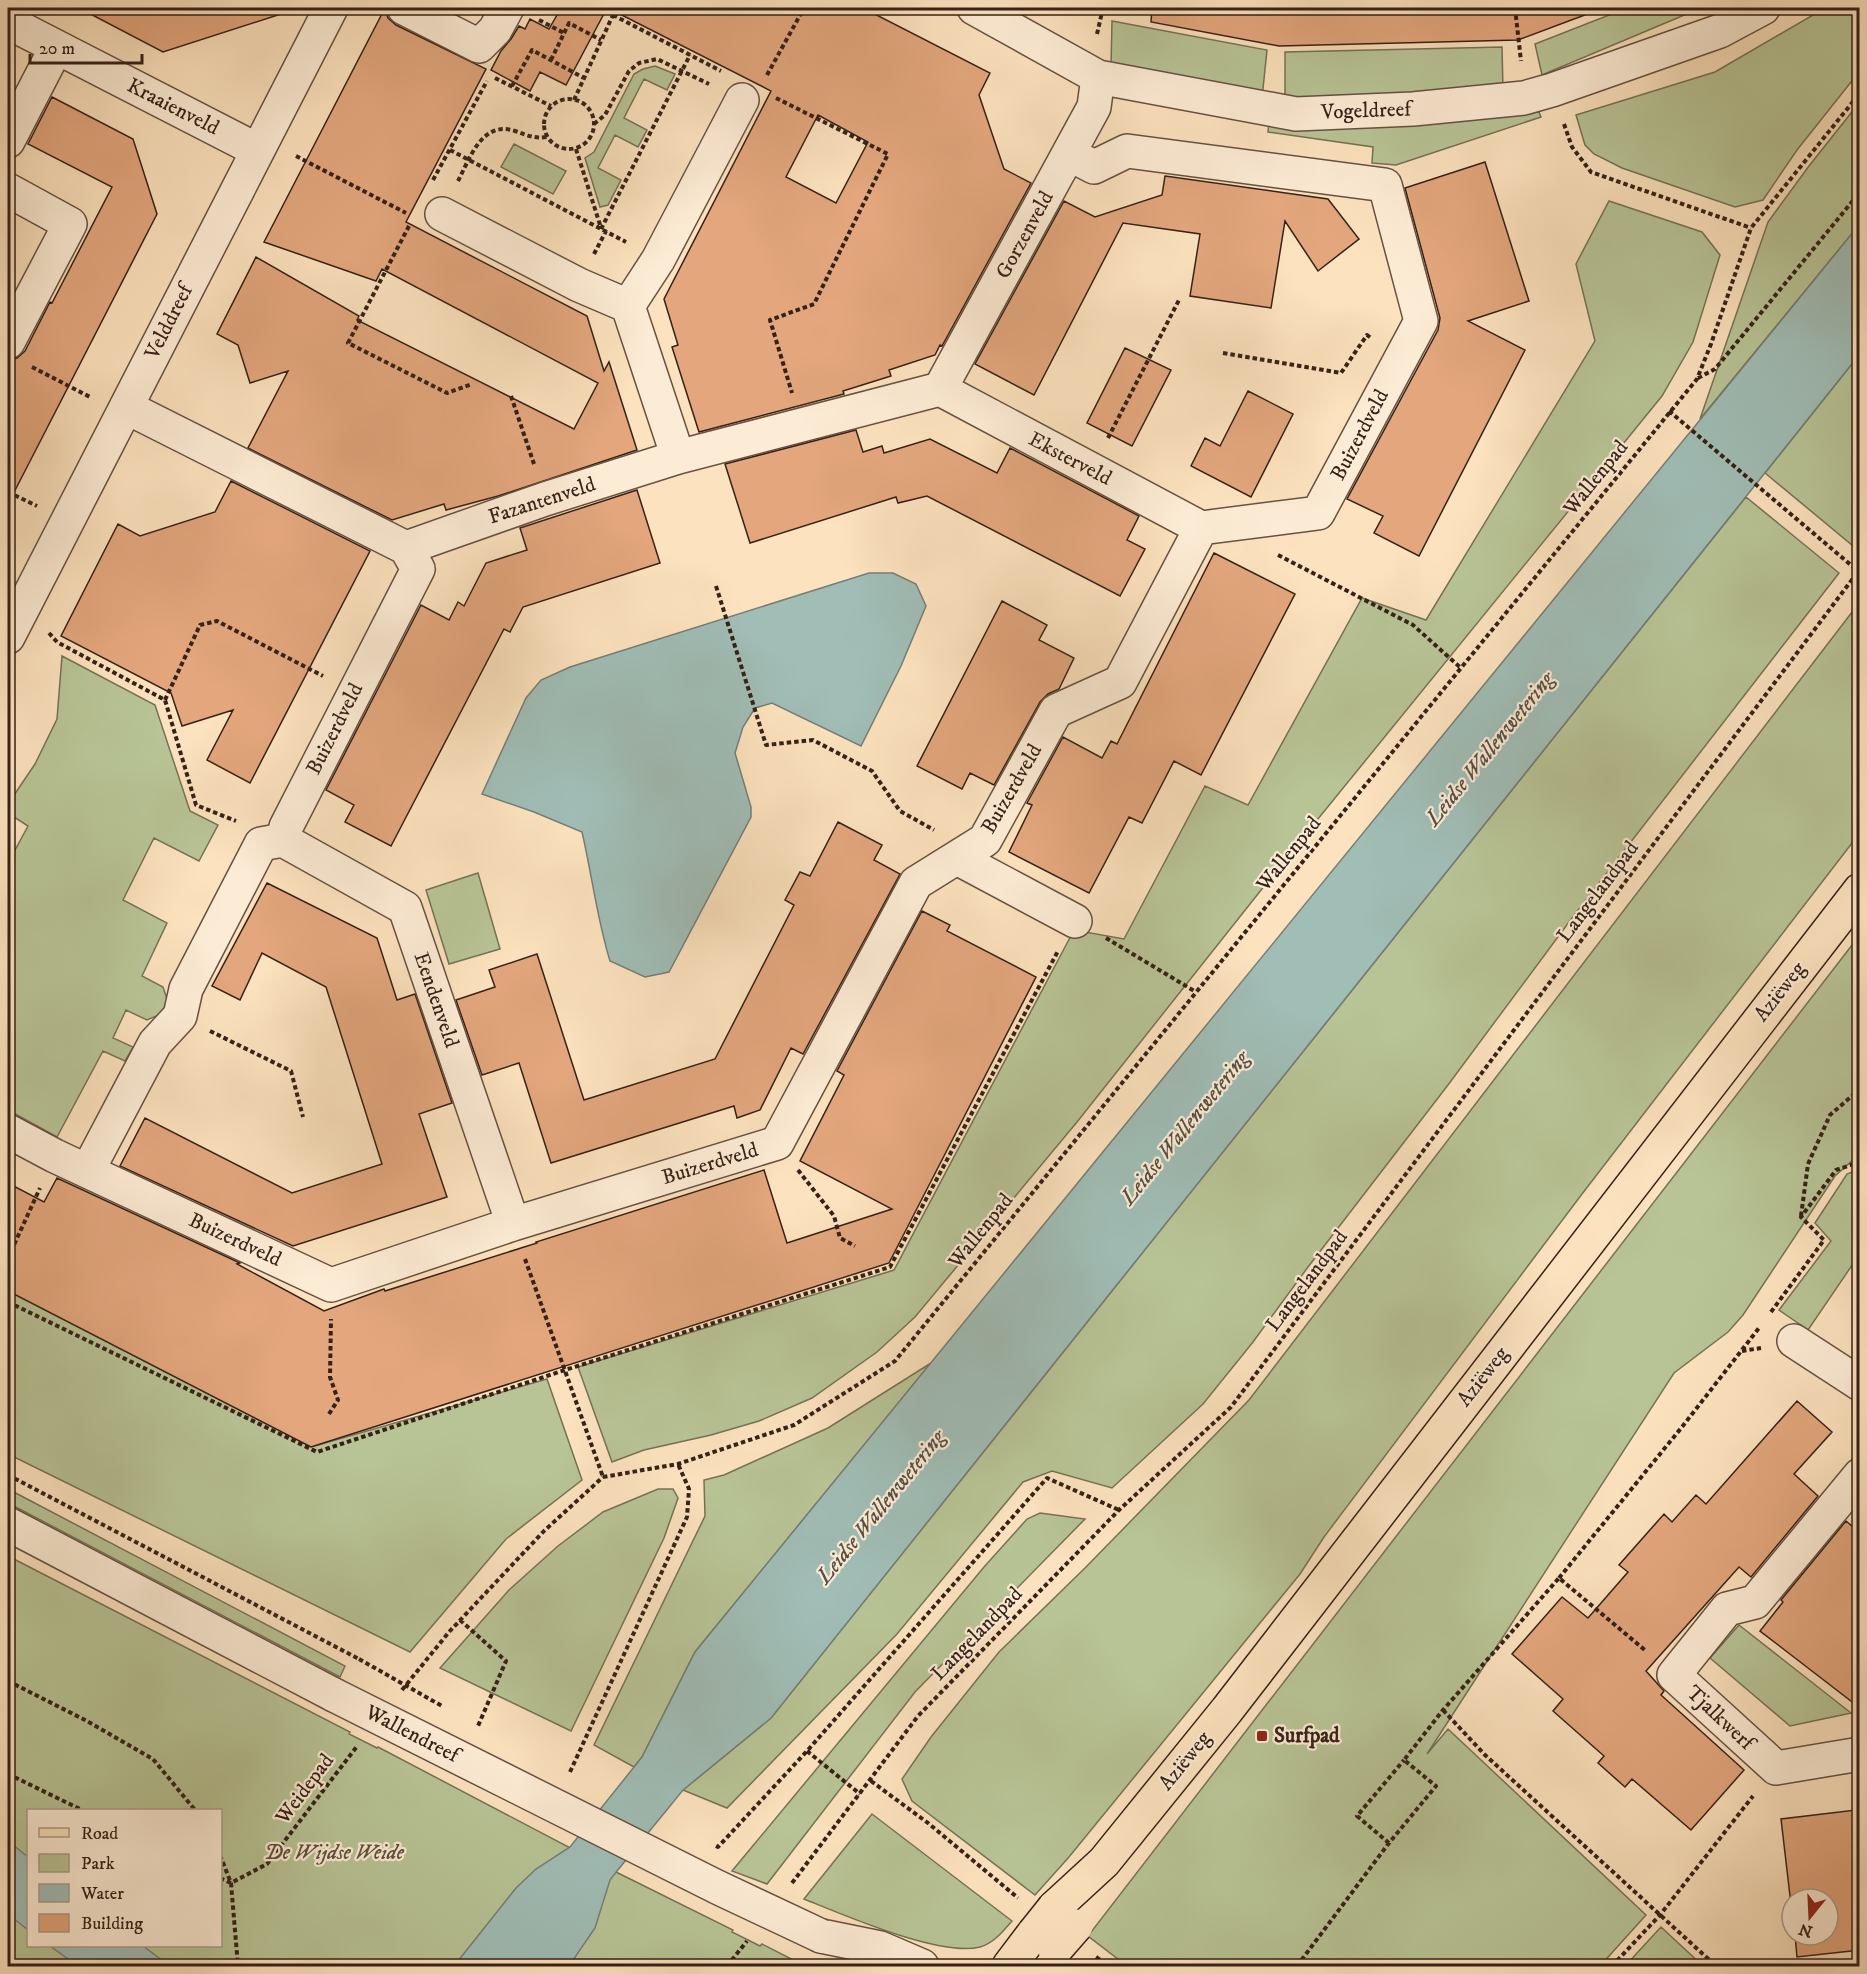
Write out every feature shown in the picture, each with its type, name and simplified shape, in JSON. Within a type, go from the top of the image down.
[{"type":"main road","name":"Aziëweg","points":[[1009,1966],[1052,1937],[1104,1862],[1227,1710],[1860,890]]},
{"type":"street","name":"Velddreef","points":[[8,637],[331,8]]},
{"type":"street","points":[[404,8],[479,46],[495,30],[507,8]]},
{"type":"street","name":"Vogeldreef","points":[[974,8],[1098,76],[1296,114],[1413,110],[1538,94],[1720,31],[1763,8]]},
{"type":"street","name":"Kraaienveld","points":[[8,22],[56,48],[260,145]]},
{"type":"street","points":[[8,141],[56,48]]},
{"type":"street","name":"Gorzenveld","points":[[940,389],[1094,107],[1098,76]]},
{"type":"street","points":[[628,306],[658,260],[752,88]]},
{"type":"street","name":"Buizerdveld","points":[[8,1131],[56,1156],[331,1285],[513,1224],[777,1143],[916,883],[985,840],[1056,711],[1120,682],[1201,528],[1318,513],[1421,321],[1385,185],[1127,151],[1095,166],[1069,154]]},
{"type":"street","points":[[8,190],[70,224],[18,354]]},
{"type":"street","points":[[436,200],[579,285],[628,306],[678,457]]},
{"type":"street","name":"Fazantenveld","points":[[406,548],[545,499],[678,457],[940,389]]},
{"type":"street","name":"Eksterveld","points":[[940,389],[1201,528]]},
{"type":"street","points":[[124,410],[406,548]]},
{"type":"street","name":"Buizerdveld","points":[[283,840],[285,827],[418,569],[406,548]]},
{"type":"street","points":[[88,1170],[155,1043],[180,1016],[186,989],[261,844],[283,840]]},
{"type":"street","name":"Eendenveld","points":[[283,840],[405,908],[513,1224]]},
{"type":"street","points":[[963,854],[1075,921]]},
{"type":"street","points":[[1794,1341],[1860,1384]]},
{"type":"street","name":"Tjalkwerf","points":[[1776,1768],[1674,1675],[1727,1609],[1755,1602],[1860,1475]]},
{"type":"street","name":"Wallendreef","points":[[8,1524],[334,1695],[706,1882],[821,1936],[880,1948],[922,1966]]},
{"type":"street","points":[[1776,1768],[1860,1754]]},
{"type":"street","name":"Wallendreef","points":[[821,1936],[857,1966]]},
{"type":"path","points":[[574,100],[613,15],[614,8]]},
{"type":"path","points":[[752,88],[804,8]]},
{"type":"path","points":[[1515,8],[1538,94],[1590,172],[1751,228]]},
{"type":"path","points":[[613,15],[752,88],[888,154],[814,304],[770,320],[801,425]]},
{"type":"path","points":[[550,60],[569,23],[602,40]]},
{"type":"path","points":[[512,86],[532,50],[584,78]]},
{"type":"path","points":[[601,229],[690,55]]},
{"type":"path","points":[[594,124],[605,115],[629,72],[639,63],[657,59],[683,70],[752,88]]},
{"type":"path","points":[[436,200],[450,150],[489,75],[551,106]]},
{"type":"path","name":"Wallenpad","points":[[603,1477],[678,1464],[794,1425],[895,1360],[1697,379],[1751,228],[1860,93]]},
{"type":"path","points":[[574,100],[582,102],[588,108],[594,124],[590,139],[576,149],[560,148],[547,137],[543,122],[546,113],[558,101],[574,100]]},
{"type":"path","points":[[469,160],[482,136],[499,129],[513,130],[536,139],[547,137]]},
{"type":"path","points":[[260,145],[414,217],[348,343],[447,393],[472,384]]},
{"type":"path","points":[[576,149],[601,229]]},
{"type":"path","points":[[450,150],[658,260]]},
{"type":"path","points":[[1697,379],[1715,369],[1860,192]]},
{"type":"path","points":[[1091,471],[1179,300]]},
{"type":"path","points":[[1223,353],[1341,373],[1367,335],[1402,356]]},
{"type":"path","points":[[18,354],[124,410]]},
{"type":"path","points":[[511,396],[545,499]]},
{"type":"path","points":[[1669,411],[1859,570]]},
{"type":"path","points":[[1275,554],[1413,625],[1461,668]]},
{"type":"path","name":"Langelandpad","points":[[790,1885],[918,1716],[1119,1510],[1231,1407],[1859,570]]},
{"type":"path","points":[[716,586],[766,745],[813,740],[872,771],[900,812],[963,854]]},
{"type":"path","points":[[24,606],[57,642],[165,700]]},
{"type":"path","points":[[283,840],[196,805],[165,700],[200,625],[217,621],[353,692]]},
{"type":"path","points":[[8,1302],[316,1452],[890,1267],[1075,921]]},
{"type":"path","points":[[1132,952],[1196,992]]},
{"type":"path","points":[[180,1016],[291,1071],[303,1117]]},
{"type":"path","points":[[1801,1217],[1808,1164],[1825,1125],[1830,1116],[1860,1089]]},
{"type":"path","points":[[777,1143],[834,1216],[840,1238],[855,1246]]},
{"type":"path","points":[[8,1258],[56,1156]]},
{"type":"path","points":[[1801,1217],[1836,1170],[1860,1162]]},
{"type":"path","points":[[1389,1843],[1357,1815],[1443,1710],[1559,1578],[1682,1427],[1824,1240],[1801,1217]]},
{"type":"path","points":[[399,1694],[460,1620],[544,1531],[603,1477],[513,1224]]},
{"type":"path","points":[[329,1414],[338,1400],[330,1377],[331,1285]]},
{"type":"path","points":[[569,1772],[687,1517],[689,1489],[678,1464]]},
{"type":"path","points":[[8,1474],[359,1659]]},
{"type":"path","points":[[718,1847],[807,1751],[1047,1478],[1119,1510]]},
{"type":"path","points":[[1559,1578],[1674,1675]]},
{"type":"path","points":[[460,1620],[506,1661],[478,1726]]},
{"type":"path","points":[[8,1682],[85,1720],[153,1759],[194,1809]]},
{"type":"path","points":[[1443,1710],[1484,1754],[1716,1966]]},
{"type":"path","name":"Weidepad","points":[[231,1883],[267,1864],[363,1739]]},
{"type":"path","points":[[807,1751],[860,1794]]},
{"type":"path","points":[[1297,1966],[1389,1843],[1436,1786],[1404,1760]]},
{"type":"path","points":[[1612,1966],[1660,1915],[1776,1768]]},
{"type":"path","points":[[8,1774],[80,1809]]},
{"type":"path","points":[[871,1781],[928,1823],[1021,1900]]},
{"type":"path","points":[[222,1860],[231,1883],[238,1966]]},
{"type":"path","points":[[222,1879],[231,1883]]},
{"type":"path","points":[[727,1966],[748,1939]]},
{"type":"path","points":[[1094,1955],[1109,1966]]},
{"type":"green space","points":[[1627,8],[1701,8],[1542,75],[1535,44]]},
{"type":"green space","points":[[1825,8],[1859,8],[1859,72],[1797,150],[1763,200],[1735,207],[1622,168],[1594,154],[1585,145],[1576,115],[1715,72]]},
{"type":"green space","points":[[1112,21],[1267,50],[1262,98],[1111,67]]},
{"type":"green space","points":[[1502,47],[1503,90],[1285,99],[1285,52]]},
{"type":"green space","points":[[655,66],[675,74],[667,90],[644,79],[624,118],[647,130],[638,147],[615,135],[598,168],[621,180],[608,205],[600,207],[585,158],[594,152],[634,74]]},
{"type":"green space","points":[[1859,103],[1859,225],[1700,419],[1768,222]]},
{"type":"green space","points":[[1539,112],[1541,117],[1396,165],[1372,163],[1373,147],[1268,132],[1269,121],[1357,127]]},
{"type":"green space","points":[[514,144],[566,171],[553,194],[501,167]]},
{"type":"green space","points":[[1609,201],[1702,232],[1720,255],[1693,342],[1662,396],[1300,841],[1077,1122],[915,1317],[877,1352],[812,1398],[759,1421],[711,1435],[644,1450],[612,1462],[578,1367],[894,1270],[1074,930],[1124,939],[1205,786],[1248,805],[1362,598],[1426,620],[1595,341],[1576,264]]},
{"type":"green space","points":[[1859,355],[1859,548],[1858,550],[1765,473]]},
{"type":"green space","points":[[1746,497],[1839,573],[1572,918],[1253,1342],[1203,1404],[1112,1488],[1052,1471],[1023,1482],[897,1634],[727,1808],[683,1790],[771,1718]]},
{"type":"green space","points":[[1859,603],[1859,834],[1582,1194],[1324,1537],[1300,1574],[1069,1857],[1035,1895],[912,1801],[902,1779],[931,1737],[999,1652],[1086,1567],[1249,1400]]},
{"type":"green space","points":[[62,656],[155,705],[190,811],[218,825],[199,861],[154,838],[123,900],[167,923],[142,976],[163,987],[168,1002],[161,1014],[147,1020],[126,1010],[113,1038],[133,1047],[125,1061],[103,1051],[57,1137],[8,1110],[8,863],[28,826],[8,813],[8,804],[35,764],[57,719]]},
{"type":"green space","points":[[478,873],[500,949],[449,964],[426,890]]},
{"type":"green space","points":[[1859,936],[1859,1157],[1835,1176],[1743,1315],[1728,1332],[1674,1373],[1427,1754],[1448,1729],[1646,1915],[1600,1966],[1127,1966],[1088,1936]]},
{"type":"green space","points":[[1859,1169],[1859,1255],[1808,1330],[1779,1310],[1831,1241],[1815,1223],[1847,1174]]},
{"type":"green space","points":[[8,1290],[315,1446],[547,1379],[582,1480],[506,1539],[410,1652],[8,1454]]},
{"type":"green space","points":[[931,1363],[695,1652],[642,1757],[634,1767],[594,1745],[705,1516],[704,1480],[724,1475],[828,1428]]},
{"type":"green space","points":[[8,1489],[345,1666],[340,1677],[8,1503]]},
{"type":"green space","points":[[658,1489],[673,1489],[678,1498],[664,1538],[571,1731],[440,1668],[509,1590],[558,1546],[603,1512]]},
{"type":"green space","points":[[1040,1513],[1085,1519],[915,1692],[767,1884],[732,1871],[984,1567],[1027,1519]]},
{"type":"green space","name":"De Wijdse Weide","points":[[8,1556],[616,1872],[733,1930],[732,1932],[805,1966],[8,1966]]},
{"type":"green space","points":[[1739,1625],[1851,1713],[1790,1726],[1710,1658]]},
{"type":"green space","points":[[872,1814],[1012,1921],[990,1943],[980,1947],[941,1946],[892,1933],[804,1899]]},
{"type":"green space","points":[[1661,1927],[1703,1966],[1625,1966]]},
{"type":"water","name":"Leidse Wallenwetering","points":[[1859,225],[1859,355],[771,1718],[683,1790],[617,1871],[610,1880],[595,1928],[569,1966],[454,1966],[516,1888],[536,1869],[570,1847],[642,1757],[695,1652]]},
{"type":"water","points":[[869,573],[893,573],[916,584],[926,606],[901,666],[861,746],[772,703],[755,708],[743,727],[735,753],[751,807],[751,817],[669,972],[645,977],[610,961],[582,832],[482,794],[526,698],[541,680],[570,667]]},
{"type":"water","points":[[8,1841],[27,1856],[27,1929],[8,1914]]},
{"type":"water","points":[[51,1947],[144,1947],[167,1964],[164,1966],[78,1966]]},
{"type":"building","points":[[79,8],[280,8],[281,14],[163,52]]},
{"type":"building","points":[[385,8],[388,18],[396,25],[486,69],[406,222],[587,316],[604,371],[609,362],[637,450],[498,496],[446,510],[444,504],[392,520],[248,448],[288,371],[250,383],[238,345],[217,334],[256,257],[359,316],[357,320],[574,429],[598,383],[382,269],[376,281],[264,242]]},
{"type":"building","points":[[561,8],[607,8],[566,85],[540,72],[530,91],[491,70],[519,26],[525,29],[530,19],[549,29]]},
{"type":"building","points":[[608,8],[863,8],[990,73],[979,95],[1004,169],[1031,183],[935,355],[889,370],[891,376],[843,391],[844,394],[699,432],[672,347],[678,345],[664,299],[771,91]],"holes":[[[818,115],[868,142],[836,203],[786,177]]]},
{"type":"building","points":[[1152,8],[1597,8],[1598,10],[1518,40],[1279,46],[1151,22]]},
{"type":"building","points":[[52,97],[133,139],[157,214],[8,504],[8,361],[17,358],[25,351],[112,187],[28,144]]},
{"type":"building","points":[[1485,162],[1529,301],[1468,321],[1525,350],[1419,556],[1374,533],[1383,516],[1347,499],[1438,330],[1440,318],[1405,188]]},
{"type":"building","points":[[1165,176],[1328,199],[1359,239],[1318,271],[1285,221],[1271,308],[1190,296],[1200,234],[1123,223],[1034,395],[975,364],[1064,201],[1095,217],[1162,195]]},
{"type":"building","points":[[1125,348],[1171,370],[1132,446],[1087,423]]},
{"type":"building","points":[[1248,391],[1293,414],[1251,497],[1191,466],[1205,438],[1220,446]]},
{"type":"building","points":[[856,430],[863,452],[882,446],[884,453],[930,439],[997,473],[1010,448],[1139,516],[1127,540],[1145,549],[1120,596],[927,496],[898,503],[896,497],[750,543],[725,464]]},
{"type":"building","points":[[231,481],[370,551],[250,783],[207,760],[233,710],[182,726],[171,693],[61,636],[118,524],[140,536],[215,512]]},
{"type":"building","points":[[637,490],[660,563],[523,607],[510,632],[504,629],[391,846],[345,822],[354,805],[326,790],[421,605],[449,620],[458,602],[464,606],[486,563],[527,550],[520,528]]},
{"type":"building","points":[[1214,553],[1295,594],[1201,775],[1174,761],[1142,823],[1129,817],[1089,893],[1009,852],[1032,805],[1027,803],[1063,737],[1102,758],[1111,741],[1117,744]]},
{"type":"building","points":[[1002,601],[1047,625],[1039,640],[1074,658],[1059,689],[1048,694],[1040,702],[994,785],[970,773],[962,789],[917,766]]},
{"type":"building","points":[[838,822],[882,845],[874,860],[900,874],[803,1054],[791,1048],[760,1110],[737,1118],[734,1106],[551,1163],[519,1063],[482,1075],[456,1000],[495,987],[489,970],[537,954],[584,1100],[715,1059],[794,905],[785,900],[800,872],[810,876]]},
{"type":"building","points":[[267,883],[377,938],[397,1000],[415,994],[452,1103],[419,1114],[447,1197],[293,1246],[120,1166],[145,1118],[292,1193],[382,1164],[326,987],[262,953],[240,1000],[212,986]]},
{"type":"building","points":[[922,911],[950,925],[947,931],[1036,977],[889,1263],[311,1447],[8,1291],[8,1183],[44,1202],[57,1178],[240,1263],[237,1264],[324,1311],[384,1289],[385,1291],[764,1170],[787,1243],[892,1209],[800,1161],[844,1075],[837,1071]]},
{"type":"building","points":[[1797,1401],[1832,1432],[1794,1474],[1818,1496],[1751,1577],[1739,1567],[1646,1671],[1664,1691],[1661,1695],[1744,1770],[1691,1830],[1632,1779],[1625,1787],[1598,1763],[1604,1756],[1553,1711],[1563,1699],[1512,1654],[1562,1597],[1588,1618],[1628,1572],[1619,1565],[1664,1514],[1672,1522],[1696,1495],[1706,1504]]},
{"type":"building","points":[[1846,1521],[1860,1533],[1860,1708],[1760,1631],[1783,1602],[1781,1600]]},
{"type":"building","points":[[1856,1810],[1860,1842],[1860,1950],[1797,1957],[1796,1947],[1840,1947],[1840,1887],[1789,1887],[1781,1819]]},
{"type":"place","name":"Surfpad","points":[[1262,1736]]}]
